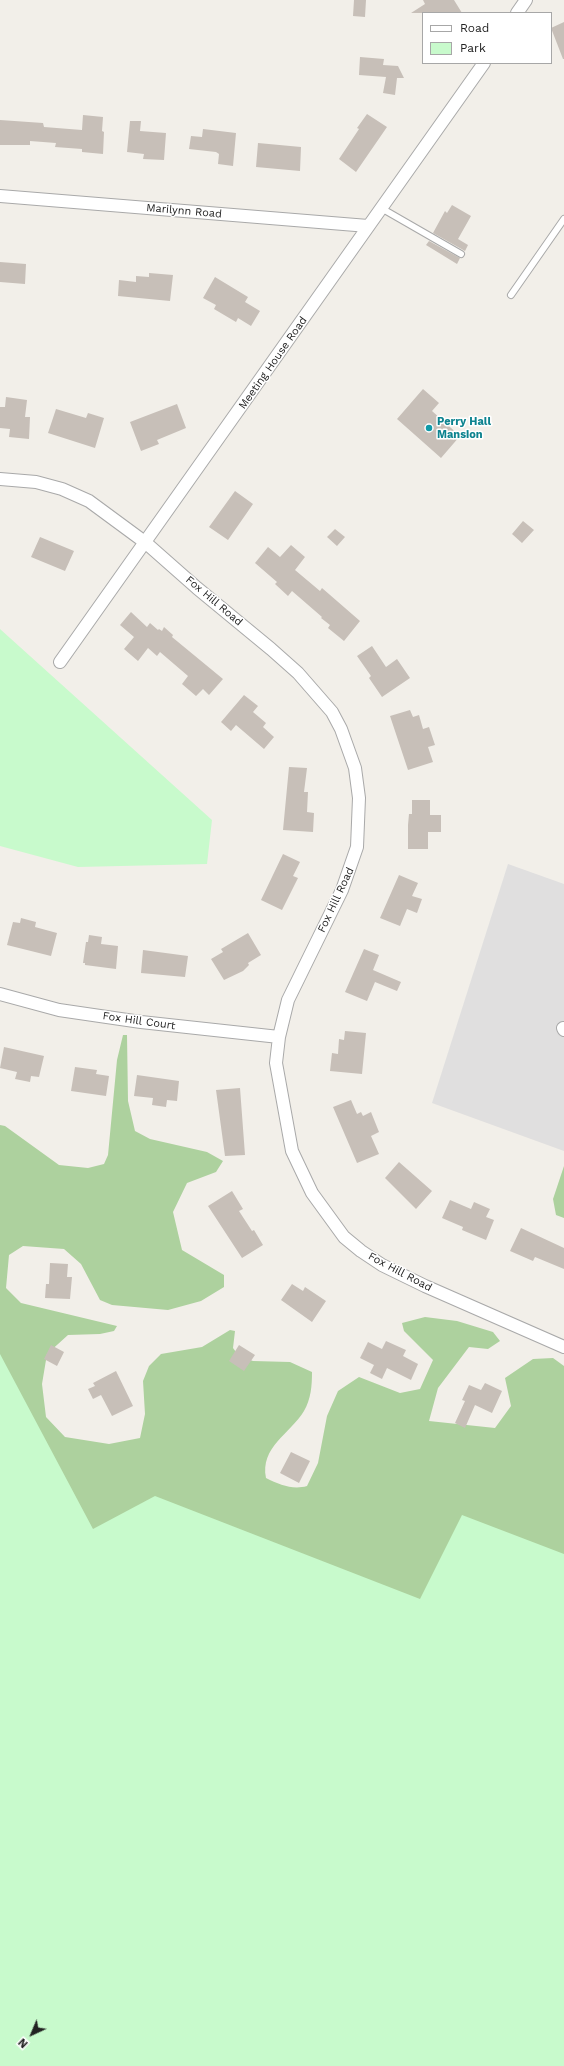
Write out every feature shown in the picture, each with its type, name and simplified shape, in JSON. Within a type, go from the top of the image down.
[{"type":"street","points":[[518,12],[526,0]]},
{"type":"street","name":"Meeting House Road","points":[[60,662],[146,543],[483,64]]},
{"type":"street","name":"Marilynn Road","points":[[0,196],[368,226]]},
{"type":"street","name":"Fox Hill Road","points":[[0,479],[36,482],[62,489],[89,502],[146,543],[197,588],[271,648],[319,696],[332,712],[341,729],[355,768],[359,798],[357,847],[342,890],[288,1000],[279,1038],[276,1063],[292,1151],[312,1193],[344,1236],[361,1251],[382,1265],[425,1286],[564,1346]]},
{"type":"street","name":"Fox Hill Court","points":[[0,994],[60,1010],[141,1022],[279,1038]]},
{"type":"lane","points":[[381,208],[461,254]]},
{"type":"lane","points":[[511,295],[564,219]]},
{"type":"shaded area","points":[[508,864],[564,884],[564,1151],[432,1103]]},
{"type":"green space","points":[[0,629],[212,820],[207,864],[78,867],[0,846]]},
{"type":"green space","points":[[123,1035],[127,1035],[128,1101],[135,1131],[150,1139],[207,1152],[223,1161],[216,1172],[187,1183],[173,1212],[182,1250],[224,1275],[224,1287],[201,1301],[168,1310],[112,1305],[100,1300],[81,1264],[64,1249],[23,1246],[9,1255],[6,1288],[21,1303],[117,1326],[114,1331],[100,1334],[68,1335],[47,1354],[42,1384],[46,1417],[65,1437],[109,1444],[140,1438],[145,1414],[143,1381],[149,1366],[161,1354],[202,1347],[230,1330],[235,1331],[233,1348],[239,1356],[253,1361],[290,1362],[312,1372],[311,1392],[304,1411],[272,1449],[267,1458],[265,1467],[266,1478],[286,1486],[302,1487],[307,1486],[318,1463],[327,1416],[338,1391],[359,1377],[400,1393],[420,1389],[433,1360],[404,1331],[402,1323],[425,1317],[457,1321],[493,1332],[500,1341],[488,1349],[469,1347],[438,1388],[429,1421],[495,1428],[511,1406],[505,1378],[533,1359],[553,1358],[564,1366],[564,2066],[0,2066],[0,1125],[5,1126],[59,1165],[88,1168],[104,1164],[108,1155],[117,1060]]},
{"type":"green space","points":[[564,1166],[564,1218],[556,1215],[553,1199]]},
{"type":"green space","points":[[0,1354],[93,1529],[155,1496],[420,1599],[462,1515],[564,1554],[564,2066],[0,2066]]},
{"type":"building","points":[[354,0],[366,0],[365,17],[353,16]]},
{"type":"building","points":[[423,0],[454,0],[461,12],[411,13],[425,4]]},
{"type":"building","points":[[564,22],[564,59],[552,31],[552,28]]},
{"type":"building","points":[[360,57],[384,59],[383,65],[398,66],[404,78],[397,78],[395,95],[383,93],[386,77],[359,75]]},
{"type":"building","points":[[367,114],[387,127],[356,172],[339,159]]},
{"type":"building","points":[[83,115],[103,117],[103,154],[82,152],[82,149],[55,147],[56,143],[30,141],[30,145],[0,145],[0,120],[43,123],[44,127],[82,130]]},
{"type":"building","points":[[130,121],[141,121],[140,131],[166,133],[164,160],[143,159],[144,154],[127,152]]},
{"type":"building","points":[[203,129],[236,133],[233,166],[218,164],[219,154],[216,152],[189,149],[191,136],[202,137]]},
{"type":"building","points":[[258,143],[301,147],[300,171],[256,167]]},
{"type":"building","points":[[452,205],[471,216],[458,239],[468,245],[465,251],[433,233],[445,211],[447,213]]},
{"type":"building","points":[[429,241],[460,258],[457,264],[426,245]]},
{"type":"building","points":[[0,262],[26,264],[25,284],[0,282]]},
{"type":"building","points":[[149,273],[173,275],[170,301],[118,296],[119,280],[136,282],[136,276],[149,277]]},
{"type":"building","points":[[215,277],[248,297],[245,302],[260,311],[251,326],[238,318],[236,322],[214,309],[216,305],[203,298]]},
{"type":"building","name":"Perry Hall Mansion","points":[[423,389],[439,403],[432,411],[460,436],[441,458],[397,419]]},
{"type":"building","points":[[6,397],[27,400],[25,417],[30,417],[29,439],[9,437],[10,429],[0,428],[0,407],[5,407]]},
{"type":"building","points":[[177,404],[186,428],[157,440],[159,444],[141,451],[130,422]]},
{"type":"building","points":[[56,409],[86,418],[88,413],[104,418],[95,448],[48,433]]},
{"type":"building","points":[[235,491],[253,504],[228,540],[209,527]]},
{"type":"building","points":[[523,521],[534,530],[522,543],[512,534]]},
{"type":"building","points":[[335,529],[345,537],[337,546],[327,537]]},
{"type":"building","points":[[40,537],[74,551],[65,571],[31,557]]},
{"type":"building","points":[[291,545],[305,557],[295,570],[320,591],[322,588],[360,621],[344,641],[328,628],[330,625],[321,618],[322,617],[292,591],[288,596],[275,584],[277,582],[255,563],[268,547],[280,557]]},
{"type":"building","points":[[131,612],[147,627],[150,623],[158,630],[159,629],[162,631],[164,627],[173,635],[172,637],[223,679],[209,695],[203,689],[196,696],[182,684],[188,676],[160,652],[157,656],[148,648],[138,661],[124,649],[134,637],[120,625]]},
{"type":"building","points":[[372,646],[386,667],[397,659],[410,678],[382,697],[369,678],[371,676],[357,656]]},
{"type":"building","points":[[244,695],[258,706],[253,712],[266,723],[263,727],[274,737],[264,749],[236,725],[231,731],[221,722]]},
{"type":"building","points":[[410,710],[413,717],[419,715],[423,729],[429,727],[435,745],[428,747],[433,762],[408,770],[390,716]]},
{"type":"building","points":[[289,767],[307,768],[304,792],[308,792],[307,812],[314,813],[313,832],[283,830]]},
{"type":"building","points":[[412,800],[430,800],[430,815],[441,815],[441,832],[428,832],[428,849],[408,849],[408,825],[409,814],[412,814]]},
{"type":"building","points":[[283,854],[300,862],[293,876],[298,878],[282,910],[261,900]]},
{"type":"building","points":[[399,875],[418,883],[412,896],[422,899],[417,913],[407,909],[400,926],[380,918]]},
{"type":"building","points":[[21,918],[36,922],[35,927],[57,933],[51,956],[7,945],[13,922],[20,923]]},
{"type":"building","points":[[248,933],[261,955],[248,963],[249,965],[243,971],[224,980],[211,959],[223,952],[221,949]]},
{"type":"building","points":[[89,935],[102,937],[101,944],[118,946],[116,969],[85,965],[85,963],[83,963],[86,942],[88,942]]},
{"type":"building","points":[[364,949],[379,955],[373,970],[401,982],[397,991],[375,982],[367,1001],[345,992]]},
{"type":"building","points":[[143,950],[188,956],[185,977],[141,973]]},
{"type":"building","points":[[345,1031],[366,1033],[362,1074],[330,1071],[332,1053],[338,1054],[339,1039],[344,1040]]},
{"type":"building","points":[[4,1047],[44,1056],[39,1077],[31,1076],[30,1082],[15,1079],[17,1072],[0,1068]]},
{"type":"building","points":[[75,1067],[97,1070],[96,1074],[109,1076],[106,1096],[71,1091]]},
{"type":"building","points":[[137,1075],[179,1081],[177,1101],[167,1100],[166,1107],[152,1105],[153,1098],[134,1096]]},
{"type":"building","points":[[240,1088],[245,1155],[225,1156],[216,1090]]},
{"type":"building","points":[[351,1100],[357,1114],[361,1112],[363,1116],[371,1112],[379,1132],[371,1136],[379,1154],[357,1163],[333,1107]]},
{"type":"building","points":[[399,1162],[432,1191],[416,1209],[385,1178]]},
{"type":"building","points":[[232,1191],[243,1209],[239,1211],[252,1231],[254,1230],[263,1245],[242,1258],[208,1206]]},
{"type":"building","points":[[450,1200],[471,1209],[474,1202],[490,1209],[486,1217],[494,1220],[486,1240],[462,1230],[463,1227],[442,1218]]},
{"type":"building","points":[[521,1228],[564,1248],[564,1269],[535,1257],[533,1261],[510,1251]]},
{"type":"building","points":[[50,1263],[68,1264],[67,1277],[72,1277],[70,1299],[45,1298],[46,1284],[49,1284]]},
{"type":"building","points":[[292,1284],[303,1291],[305,1287],[326,1301],[312,1322],[281,1300]]},
{"type":"building","points":[[386,1341],[406,1350],[403,1356],[418,1364],[411,1380],[387,1368],[382,1379],[370,1373],[374,1365],[360,1358],[368,1342],[382,1349]]},
{"type":"building","points":[[51,1345],[64,1352],[57,1366],[44,1359]]},
{"type":"building","points":[[239,1345],[255,1355],[244,1371],[229,1361]]},
{"type":"building","points":[[116,1371],[133,1406],[112,1416],[101,1395],[93,1399],[88,1389],[95,1386],[93,1383]]},
{"type":"building","points":[[485,1383],[502,1391],[492,1413],[475,1405],[465,1428],[455,1423],[465,1401],[462,1400],[469,1385],[481,1390]]},
{"type":"building","points":[[291,1452],[310,1461],[299,1483],[280,1473]]},
{"type":"place","name":"Perry Hall Mansion","points":[[429,428]]}]
